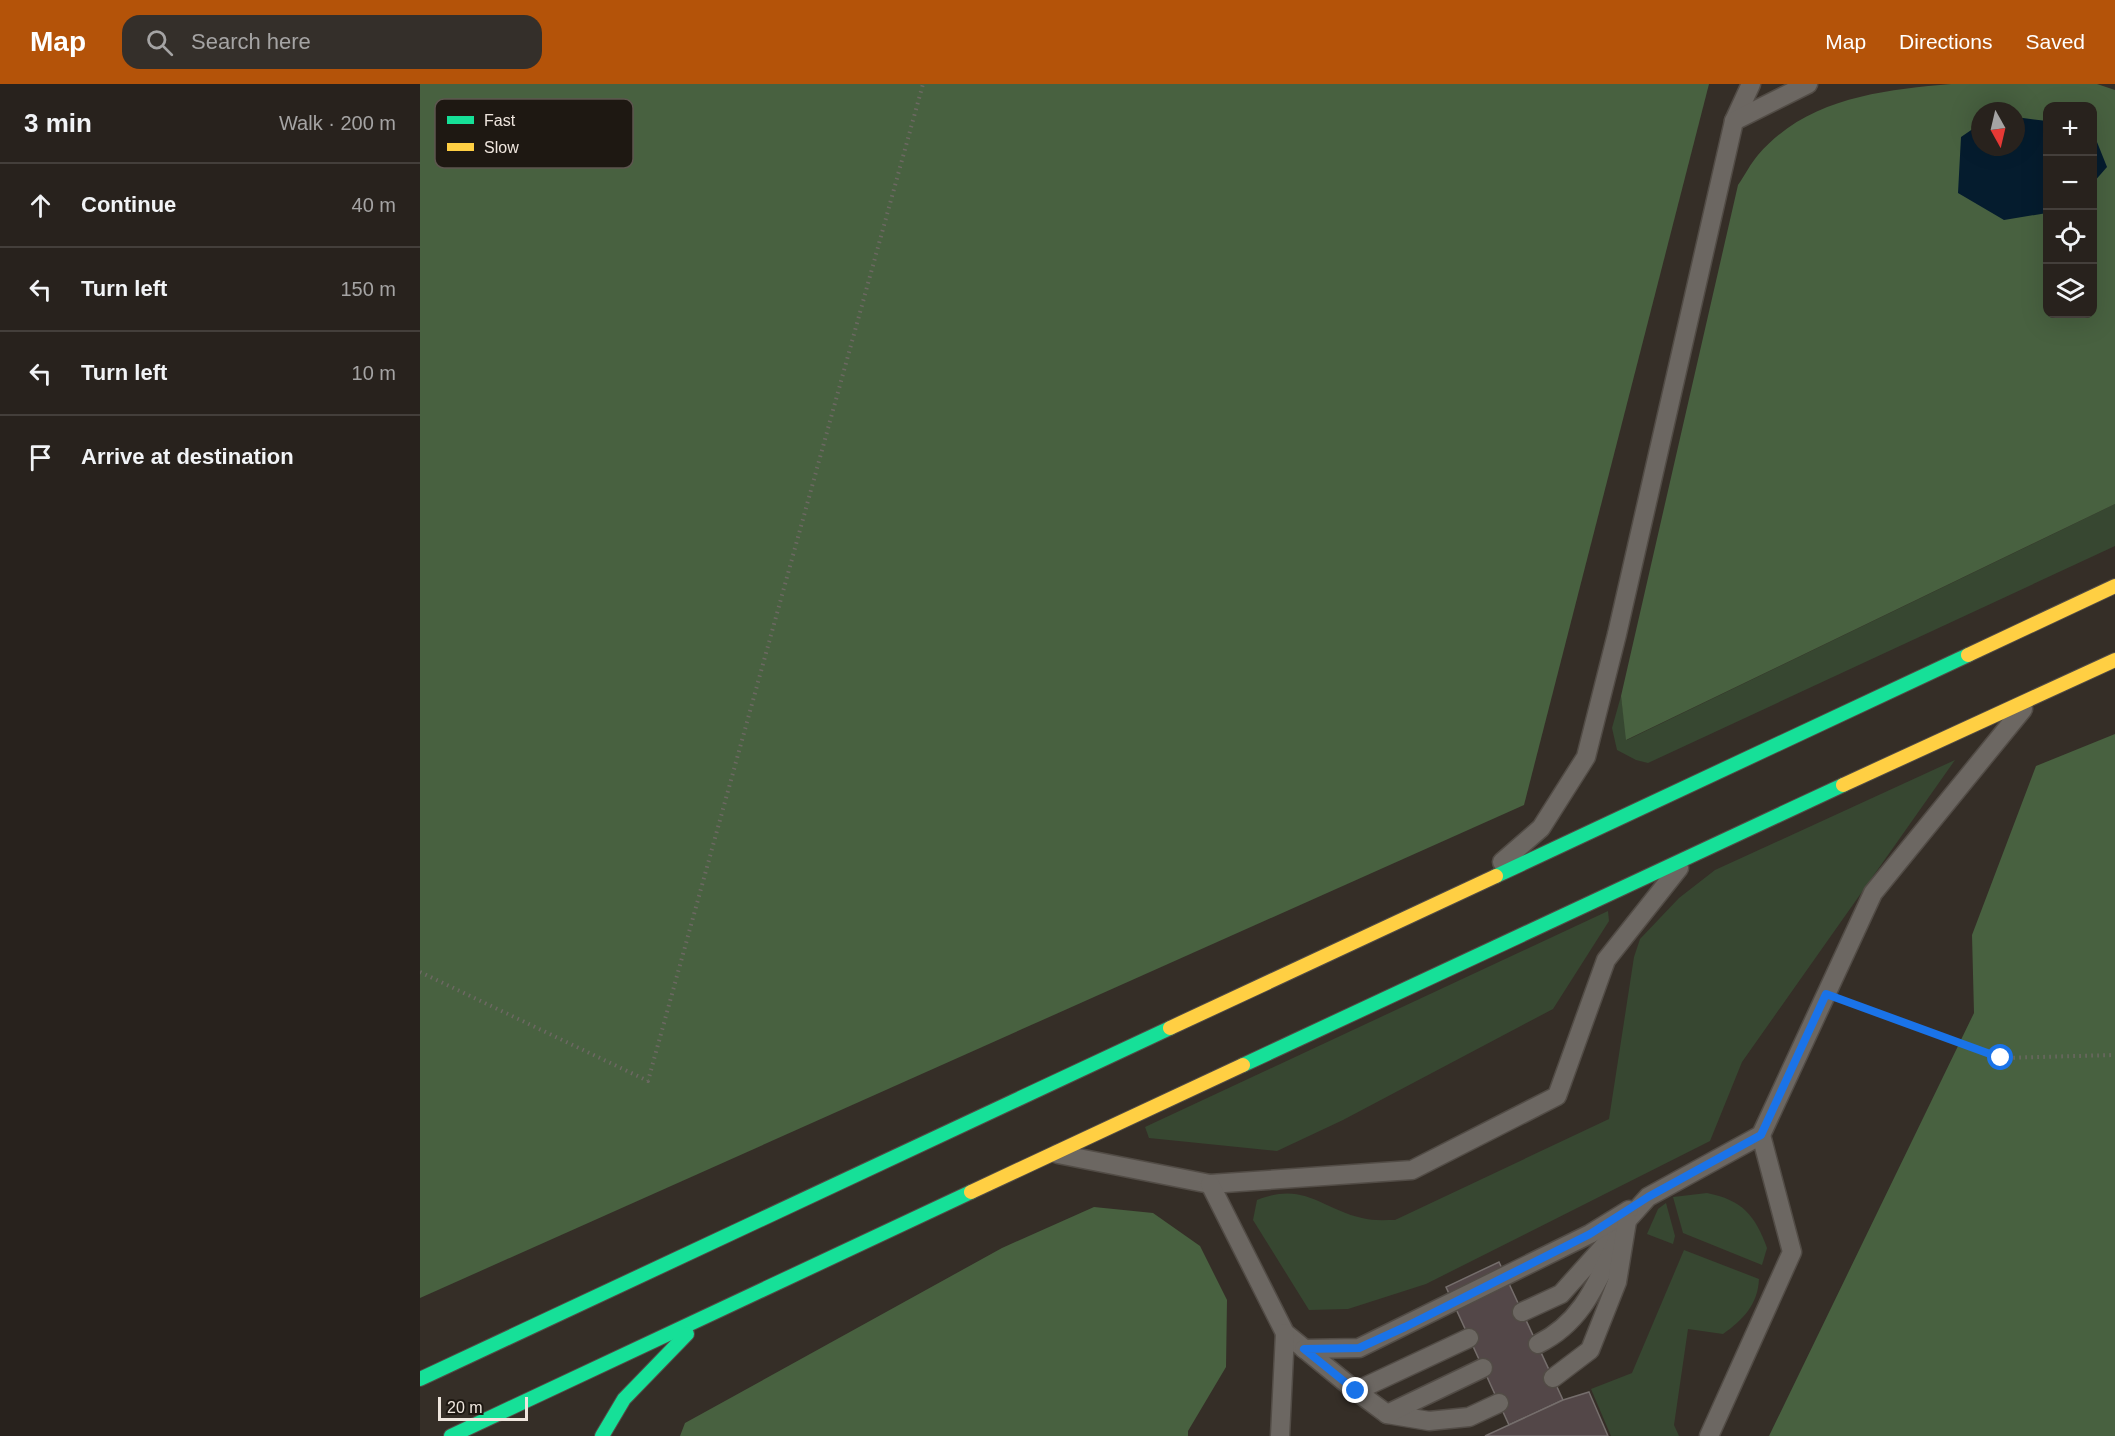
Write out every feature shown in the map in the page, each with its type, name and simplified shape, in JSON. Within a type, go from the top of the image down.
[{"type":"highway","points":[[420,1379],[2115,586]]},
{"type":"highway","points":[[452,1436],[1687,857],[2115,660]]},
{"type":"highway","points":[[603,1436],[624,1399],[701,1319]]},
{"type":"lane","points":[[1473,888],[1541,828],[1586,757],[1617,634],[1734,121],[1751,84]]},
{"type":"lane","points":[[1734,121],[1808,84]]},
{"type":"lane","points":[[1304,1349],[1359,1348],[1590,1234],[1648,1197],[1761,1135],[1873,893],[2031,700]]},
{"type":"lane","points":[[1053,1153],[1210,1184],[1412,1170],[1557,1096],[1606,960],[1687,857]]},
{"type":"lane","points":[[1709,1436],[1792,1252],[1761,1135]]},
{"type":"lane","points":[[1210,1184],[1285,1333],[1356,1391],[1387,1414],[1429,1421],[1469,1416],[1499,1403]]},
{"type":"lane","points":[[1522,1312],[1561,1294],[1648,1197]]},
{"type":"lane","points":[[1538,1344],[1555,1336],[1587,1302],[1627,1221]]},
{"type":"lane","points":[[1553,1378],[1590,1350],[1617,1282],[1627,1221]]},
{"type":"lane","points":[[1280,1436],[1285,1333]]},
{"type":"lane","points":[[1356,1391],[1469,1338]]},
{"type":"lane","points":[[1387,1414],[1483,1368]]},
{"type":"path","points":[[420,972],[648,1081],[923,84]]},
{"type":"path","points":[[1826,994],[2001,1058],[2115,1055]]},
{"type":"green space","points":[[420,84],[1709,84],[1524,805],[420,1298]]},
{"type":"green space","points":[[1951,84],[2097,84],[2115,90],[2115,504],[1626,740],[1621,696],[1738,185],[1758,155],[1778,136],[1799,121],[1847,100],[1899,90]]},
{"type":"green space","points":[[2115,504],[2115,546],[1648,763],[1636,760],[1617,750],[1612,728],[1621,696],[1627,740]]},
{"type":"green space","points":[[2115,734],[2115,1436],[1769,1436],[1974,1013],[1972,935],[2036,766]]},
{"type":"green space","points":[[1955,760],[1742,1062],[1710,1141],[1426,1284],[1348,1309],[1309,1310],[1253,1220],[1257,1200],[1287,1193],[1311,1198],[1362,1218],[1395,1220],[1609,1119],[1634,957],[1640,939],[1679,898],[1715,870]]},
{"type":"green space","points":[[1608,911],[1609,921],[1553,1009],[1343,1120],[1277,1151],[1149,1138],[1145,1127]]},
{"type":"green space","points":[[1707,1193],[1738,1205],[1752,1218],[1767,1248],[1762,1265],[1683,1233],[1673,1197]]},
{"type":"green space","points":[[1666,1203],[1675,1236],[1673,1244],[1647,1234],[1658,1209]]},
{"type":"green space","points":[[1094,1207],[1153,1213],[1200,1246],[1227,1300],[1226,1367],[1188,1431],[1188,1436],[680,1436],[685,1423],[1002,1248]]},
{"type":"green space","points":[[1684,1250],[1759,1279],[1756,1296],[1743,1317],[1723,1334],[1688,1329],[1674,1425],[1679,1436],[1611,1436],[1591,1389],[1632,1373]]},
{"type":"water","points":[[2025,118],[2043,120],[2043,214],[2004,220],[1958,193],[1961,137],[1971,130],[1971,156],[2025,156]]},
{"type":"water","points":[[2097,142],[2107,167],[2097,178]]},
{"type":"building","points":[[1499,1262],[1563,1400],[1509,1425],[1446,1287]]},
{"type":"building","points":[[1589,1392],[1608,1436],[1485,1436],[1563,1400]]},
{"type":"traffic: fast","points":[[1496,876],[1968,655]]},
{"type":"traffic: fast","points":[[1243,1065],[1843,785]]},
{"type":"traffic: fast","points":[[420,1379],[1170,1028]]},
{"type":"traffic: fast","points":[[451,1436],[971,1192]]},
{"type":"traffic: fast","points":[[602,1436],[624,1399],[687,1334]]},
{"type":"traffic: slow","points":[[1968,655],[2115,586]]},
{"type":"traffic: slow","points":[[1843,785],[2115,660]]},
{"type":"traffic: slow","points":[[1170,1028],[1496,876]]},
{"type":"traffic: slow","points":[[971,1192],[1243,1065]]},
{"type":"route","points":[[1356,1391],[1304,1349],[1359,1348],[1405,1327],[1490,1282],[1590,1234],[1648,1197],[1761,1135],[1826,994],[2001,1058]]}]
